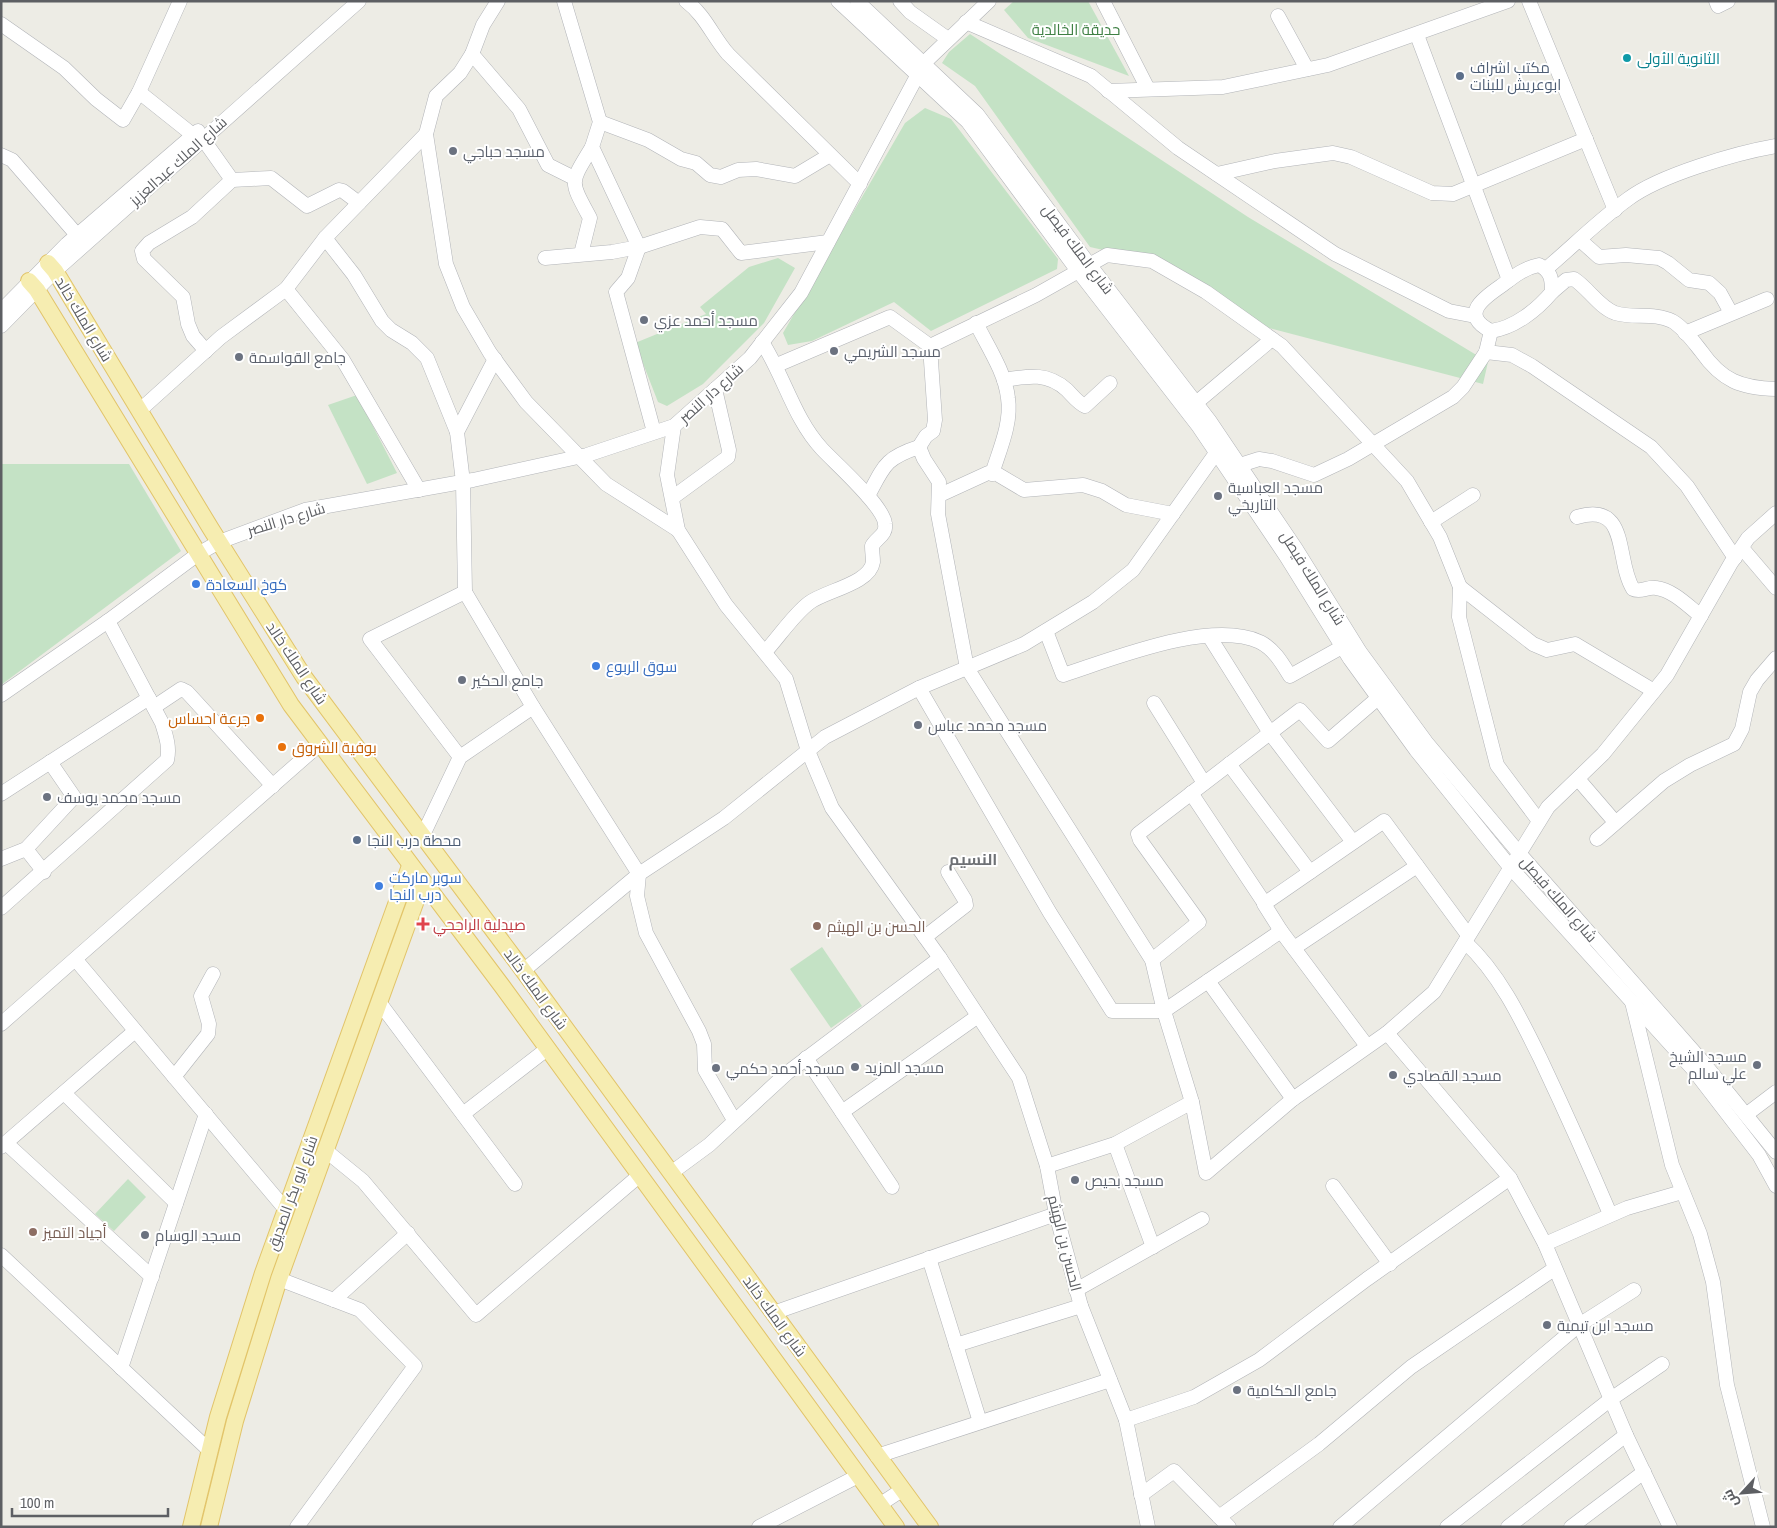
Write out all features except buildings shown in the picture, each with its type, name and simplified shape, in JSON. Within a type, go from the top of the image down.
[{"type":"main road","name":"شارع الملك خالد","points":[[51,267],[304,677],[523,971],[876,1456],[930,1527]]},
{"type":"main road","name":"شارع الملك خالد","points":[[33,286],[292,705],[640,1175],[896,1527]]},
{"type":"main road","name":"شارع ابو بكر الصديق","points":[[192,1527],[218,1417],[263,1273],[410,866]]},
{"type":"main road","name":"شارع ابو بكر الصديق","points":[[209,1527],[235,1421],[279,1279],[423,881]]},
{"type":"street","points":[[1,24],[64,68],[96,99],[123,120],[180,1]]},
{"type":"street","name":"شارع الملك عبدالعزيز","points":[[51,267],[198,137],[347,1]]},
{"type":"street","name":"شارع الملك عبدالعزيز","points":[[1,326],[78,235],[359,1]]},
{"type":"street","points":[[484,1],[488,17]]},
{"type":"street","points":[[498,1],[488,17],[472,54],[460,73],[436,96],[426,134],[446,264],[463,307],[495,359],[526,402],[606,484],[678,530]]},
{"type":"street","points":[[564,1],[600,122],[592,147],[574,178],[575,189],[590,218],[581,254]]},
{"type":"street","points":[[686,1],[705,19],[715,39],[728,54],[860,184]]},
{"type":"street","points":[[838,1],[921,69]]},
{"type":"street","name":"شارع الملك فيصل","points":[[856,1],[921,69],[977,114],[1216,453],[1286,556],[1342,647],[1416,750],[1510,867],[1692,1068],[1759,1155],[1776,1186]]},
{"type":"street","points":[[900,1],[910,12],[948,39]]},
{"type":"street","name":"شارع دار النصر","points":[[1,695],[108,621],[198,554],[219,542],[306,510],[463,482],[579,456],[674,426],[750,358],[801,293],[921,69],[948,39],[989,1]]},
{"type":"street","points":[[1103,1],[1148,89]]},
{"type":"street","points":[[1108,91],[1223,87],[1328,65],[1417,35],[1508,1]]},
{"type":"street","points":[[1529,1],[1615,210]]},
{"type":"street","points":[[1716,1],[1718,6],[1728,1]]},
{"type":"street","points":[[1278,16],[1308,69]]},
{"type":"street","points":[[966,22],[1091,76],[1178,148],[1335,254],[1449,311],[1475,316]]},
{"type":"street","points":[[1417,35],[1509,280]]},
{"type":"street","points":[[472,54],[519,109],[548,166],[574,178]]},
{"type":"street","points":[[138,92],[198,137],[232,180]]},
{"type":"street","points":[[600,122],[648,140],[680,159],[696,163],[710,175],[721,177],[738,170],[756,169],[795,176],[830,155]]},
{"type":"street","points":[[139,411],[206,351],[286,289],[325,238],[426,134]]},
{"type":"street","points":[[1217,174],[1275,161],[1333,153],[1351,157],[1432,193],[1452,194],[1586,139]]},
{"type":"street","points":[[1546,269],[1629,198],[1658,184],[1752,151],[1776,146]]},
{"type":"street","points":[[592,147],[639,247],[628,278],[616,292],[654,432]]},
{"type":"street","points":[[1,155],[12,160],[78,235]]},
{"type":"street","points":[[206,351],[193,336],[188,324],[183,297],[144,259],[142,251],[149,242],[192,217],[232,180],[271,178],[307,206],[339,190],[359,203]]},
{"type":"street","points":[[545,258],[612,252],[639,247],[700,227],[722,229],[741,253],[828,242]]},
{"type":"street","points":[[325,238],[354,275],[382,321],[391,330],[412,343],[427,358],[457,432],[463,482],[465,592],[533,707],[639,874],[637,896],[646,934],[699,1031],[704,1044],[704,1070],[734,1120]]},
{"type":"street","points":[[1580,240],[1599,258],[1648,256],[1668,263],[1688,280],[1709,283],[1720,293],[1731,313]]},
{"type":"street","points":[[930,346],[1107,256],[1152,261],[1206,292],[1282,346],[1373,442],[1407,481],[1440,538],[1460,587],[1459,617],[1497,765],[1539,821]]},
{"type":"street","points":[[1552,292],[1551,276],[1546,269],[1539,265],[1529,267],[1484,298],[1476,307],[1475,316],[1481,325],[1491,331],[1511,326],[1545,300],[1566,280],[1574,279],[1612,312],[1672,321],[1685,332],[1704,356],[1739,385],[1776,389]]},
{"type":"street","name":"شارع الملك فيصل","points":[[1084,268],[1196,403],[1296,549],[1360,652],[1426,742],[1519,853],[1747,1114],[1776,1152]]},
{"type":"street","name":"شارع الملك عبدالعزيز","points":[[1,311],[33,286]]},
{"type":"street","points":[[286,289],[343,360],[419,490]]},
{"type":"street","points":[[1685,332],[1767,299]]},
{"type":"street","points":[[777,365],[890,317],[930,346]]},
{"type":"street","points":[[976,323],[1004,380],[1009,400],[1006,425],[992,474]]},
{"type":"street","points":[[1240,465],[1259,459],[1272,461],[1314,475],[1348,459],[1373,442],[1453,397],[1463,388],[1486,352],[1491,331]]},
{"type":"street","points":[[1196,403],[1272,339]]},
{"type":"street","points":[[762,342],[777,365],[802,421],[820,447],[868,496],[886,524],[884,534],[872,546],[873,563],[868,570],[855,583],[822,595],[808,604],[765,652]]},
{"type":"street","points":[[868,496],[885,465],[892,457],[920,447],[926,436],[933,431],[935,420],[930,346]]},
{"type":"street","points":[[1486,352],[1512,355],[1532,366],[1651,447],[1687,486],[1738,552],[1773,580]]},
{"type":"street","points":[[457,432],[495,359]]},
{"type":"street","points":[[1004,380],[1027,376],[1048,377],[1059,383],[1085,406],[1110,383]]},
{"type":"street","points":[[672,498],[728,456],[729,450],[715,389]]},
{"type":"street","name":"الحسن بن الهيثم","points":[[674,426],[667,474],[678,530],[726,605],[786,679],[808,750],[832,808],[940,958],[1019,1078],[1047,1166],[1056,1214],[1081,1306],[1126,1420],[1148,1527]]},
{"type":"street","points":[[920,447],[924,459],[939,482],[938,514],[967,668],[1152,960],[1164,1011],[1192,1102],[1206,1173],[1293,1098],[1387,1033],[1434,992],[1548,807],[1603,754],[1667,675],[1738,552],[1748,538],[1776,513]]},
{"type":"street","points":[[523,971],[639,874],[724,818],[825,737],[919,688],[1024,644],[1093,602],[1133,570],[1216,453]]},
{"type":"street","points":[[940,494],[988,474],[997,474],[1024,490],[1083,485],[1102,491],[1126,505],[1173,514]]},
{"type":"street","points":[[1431,522],[1473,495]]},
{"type":"street","points":[[1577,516],[1599,513],[1605,515],[1613,524],[1633,589],[1642,590],[1654,587],[1663,590],[1701,616]]},
{"type":"street","points":[[1460,587],[1532,644],[1547,650],[1575,644],[1654,691]]},
{"type":"street","points":[[460,757],[370,639],[465,592]]},
{"type":"street","points":[[1,908],[44,872],[167,760],[169,752],[168,740],[108,621]]},
{"type":"street","points":[[1046,630],[1063,675],[1157,644],[1209,636],[1243,636],[1260,643],[1281,660],[1290,676],[1342,647]]},
{"type":"street","points":[[1209,636],[1270,733],[1354,842]]},
{"type":"street","points":[[1597,839],[1664,781],[1690,765],[1734,744],[1742,729],[1750,692],[1757,680],[1776,658]]},
{"type":"street","points":[[919,688],[1050,913],[1112,1011],[1164,1011],[1281,931]]},
{"type":"street","points":[[1,794],[50,762],[151,703],[181,689],[186,692],[273,786]]},
{"type":"street","points":[[1152,960],[1199,922],[1140,840],[1138,834],[1300,710],[1328,741],[1378,698]]},
{"type":"street","points":[[1154,703],[1204,783]]},
{"type":"street","points":[[422,837],[460,757],[533,707]]},
{"type":"street","points":[[1,1024],[320,744]]},
{"type":"street","points":[[1,859],[26,849],[74,797],[50,762]]},
{"type":"street","points":[[1230,764],[1310,872]]},
{"type":"street","points":[[1578,779],[1616,822]]},
{"type":"street","points":[[1191,793],[1281,931],[1367,1046]]},
{"type":"street","points":[[1264,904],[1384,821],[1511,1002],[1568,1116],[1610,1214]]},
{"type":"street","points":[[26,849],[44,872]]},
{"type":"street","points":[[1294,948],[1417,866]]},
{"type":"street","points":[[925,937],[966,905],[965,900],[948,872]]},
{"type":"street","points":[[671,1174],[709,1145],[734,1120],[806,1058],[940,958]]},
{"type":"street","points":[[76,960],[286,1210]]},
{"type":"street","points":[[174,1077],[208,1034],[209,1024],[201,996],[213,974]]},
{"type":"street","points":[[1208,981],[1293,1098]]},
{"type":"street","points":[[1632,1001],[1672,1165],[1700,1234],[1713,1282],[1727,1385],[1763,1527]]},
{"type":"street","points":[[379,1002],[515,1184]]},
{"type":"street","points":[[842,1112],[978,1016]]},
{"type":"street","points":[[135,1031],[4,1145],[152,1277]]},
{"type":"street","points":[[1387,1033],[1510,1178],[1545,1244],[1626,1435],[1670,1527]]},
{"type":"street","points":[[463,1114],[547,1049]]},
{"type":"street","points":[[806,1058],[892,1187]]},
{"type":"street","points":[[1747,1114],[1776,1092]]},
{"type":"street","points":[[64,1093],[176,1204]]},
{"type":"street","points":[[1047,1166],[1115,1144],[1192,1102]]},
{"type":"street","points":[[122,1368],[206,1114]]},
{"type":"street","points":[[1115,1144],[1153,1247]]},
{"type":"street","points":[[325,1150],[363,1181],[476,1315],[640,1175]]},
{"type":"street","points":[[1126,1420],[1194,1397],[1259,1360],[1510,1178]]},
{"type":"street","points":[[1334,1186],[1390,1264]]},
{"type":"street","points":[[1545,1244],[1610,1214],[1650,1200],[1682,1192]]},
{"type":"street","points":[[773,1313],[1056,1214]]},
{"type":"street","points":[[1076,1290],[1202,1219]]},
{"type":"street","points":[[334,1300],[408,1233]]},
{"type":"street","points":[[1,1255],[210,1451]]},
{"type":"street","points":[[930,1258],[980,1422]]},
{"type":"street","points":[[1142,1496],[1174,1471],[1224,1522],[1411,1367],[1554,1269]]},
{"type":"street","points":[[279,1279],[360,1310],[416,1366],[297,1527]]},
{"type":"street","points":[[1340,1527],[1579,1326],[1634,1290]]},
{"type":"street","points":[[956,1345],[1081,1306]]},
{"type":"street","points":[[1447,1527],[1611,1399],[1662,1364]]},
{"type":"street","points":[[876,1456],[1110,1380]]},
{"type":"street","points":[[1508,1527],[1626,1435]]},
{"type":"street","points":[[1571,1527],[1644,1472]]},
{"type":"street","points":[[759,1527],[858,1476]]},
{"type":"street","points":[[879,1505],[902,1490]]},
{"type":"green space","name":"حديقة الخالدية","points":[[1014,1],[1088,1],[1129,76],[1028,38],[1004,10]]},
{"type":"green space","points":[[970,34],[1248,217],[1488,362],[1483,384],[1269,328],[1152,261],[1090,247],[975,86],[942,63],[949,52]]},
{"type":"green space","points":[[925,108],[951,119],[1058,259],[1057,269],[931,331],[894,302],[812,341],[788,345],[783,333],[905,123]]},
{"type":"green space","points":[[778,258],[795,268],[764,323],[703,384],[667,406],[658,402],[635,343],[706,314],[700,307],[749,267]]},
{"type":"green space","points":[[357,395],[397,473],[367,484],[328,405]]},
{"type":"green space","points":[[1,464],[129,464],[181,551],[1,685]]},
{"type":"green space","points":[[822,947],[862,1006],[831,1028],[790,969]]},
{"type":"green space","points":[[128,1179],[146,1197],[114,1231],[95,1214]]},
{"type":"place","name":"الثانوية الأولى","points":[[1627,58]]},
{"type":"place","name":"مكتب اشراف ابوعريش للبنات","points":[[1460,76]]},
{"type":"place","name":"مسجد حباجي","points":[[453,151]]},
{"type":"place","name":"مسجد أحمد عزي","points":[[644,320]]},
{"type":"place","name":"مسجد الشريمي","points":[[834,351]]},
{"type":"place","name":"جامع القواسمة","points":[[239,357]]},
{"type":"place","name":"مسجد العباسية التاريخي","points":[[1218,496]]},
{"type":"place","name":"كوخ السعادة","points":[[196,584]]},
{"type":"place","name":"سوق الربوع","points":[[596,666]]},
{"type":"place","name":"جامع الحكير","points":[[462,680]]},
{"type":"place","name":"جرعة احساس","points":[[260,718]]},
{"type":"place","name":"مسجد محمد عباس","points":[[918,725]]},
{"type":"place","name":"بوفية الشروق","points":[[282,747]]},
{"type":"place","name":"مسجد محمد يوسف","points":[[47,797]]},
{"type":"place","name":"محطة درب النجا","points":[[357,840]]},
{"type":"place","name":"سوبر ماركت درب النجا","points":[[379,886]]},
{"type":"place","name":"صيدلية الراجحي","points":[[423,924]]},
{"type":"place","name":"الحسن بن الهيثم","points":[[817,926]]},
{"type":"place","name":"مسجد الشيخ علي سالم","points":[[1757,1065]]},
{"type":"place","name":"مسجد المزيد","points":[[855,1067]]},
{"type":"place","name":"مسجد أحمد حكمي","points":[[716,1068]]},
{"type":"place","name":"مسجد القصادي","points":[[1393,1075]]},
{"type":"place","name":"مسجد بحيص","points":[[1075,1180]]},
{"type":"place","name":"أجياد التميز","points":[[33,1232]]},
{"type":"place","name":"مسجد الوسام","points":[[145,1235]]},
{"type":"place","name":"مسجد ابن تيمية","points":[[1547,1325]]},
{"type":"place","name":"جامع الحكامية","points":[[1237,1390]]},
{"type":"district","name":"النسيم","points":[[973,859]]}]
